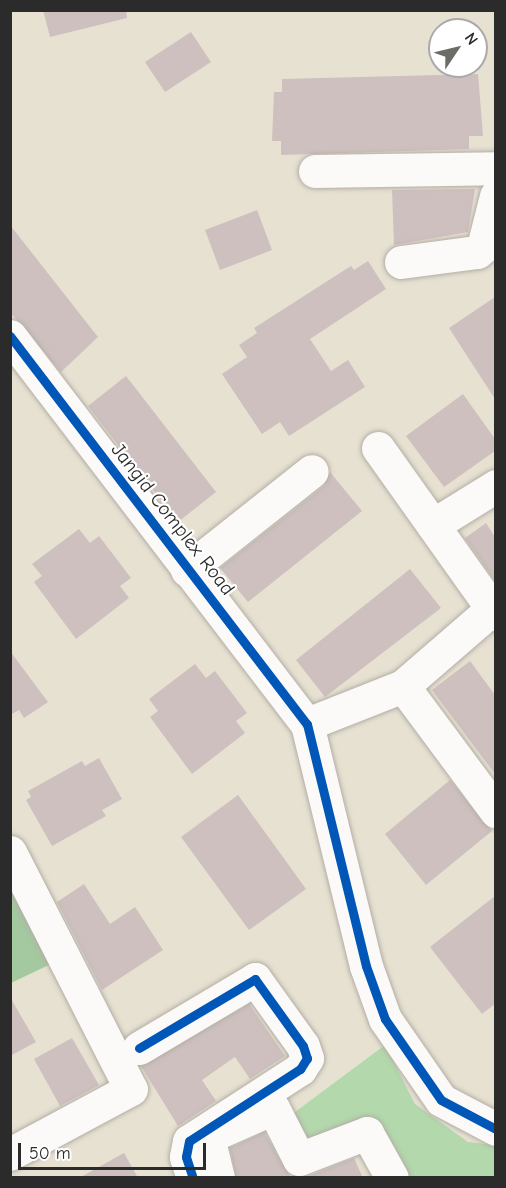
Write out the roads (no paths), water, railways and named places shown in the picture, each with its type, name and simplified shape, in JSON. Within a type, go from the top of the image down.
[{"type":"street","points":[[315,171],[495,168]]},
{"type":"street","points":[[401,262],[490,250],[495,196]]},
{"type":"street","name":"Jangid Complex Road","points":[[10,336],[307,724]]},
{"type":"street","points":[[378,448],[494,612],[403,686],[307,724],[366,966],[385,1018],[441,1100],[495,1129]]},
{"type":"street","points":[[188,570],[312,471]]},
{"type":"street","points":[[433,525],[495,486]]},
{"type":"street","points":[[403,686],[495,811]]},
{"type":"street","points":[[10,852],[131,1089],[10,1154]]},
{"type":"street","points":[[139,1048],[255,979],[303,1046],[307,1058],[300,1069],[189,1141],[186,1157],[192,1178]]},
{"type":"street","points":[[218,1178],[208,1137],[273,1108],[298,1159],[367,1133],[392,1178]]}]
